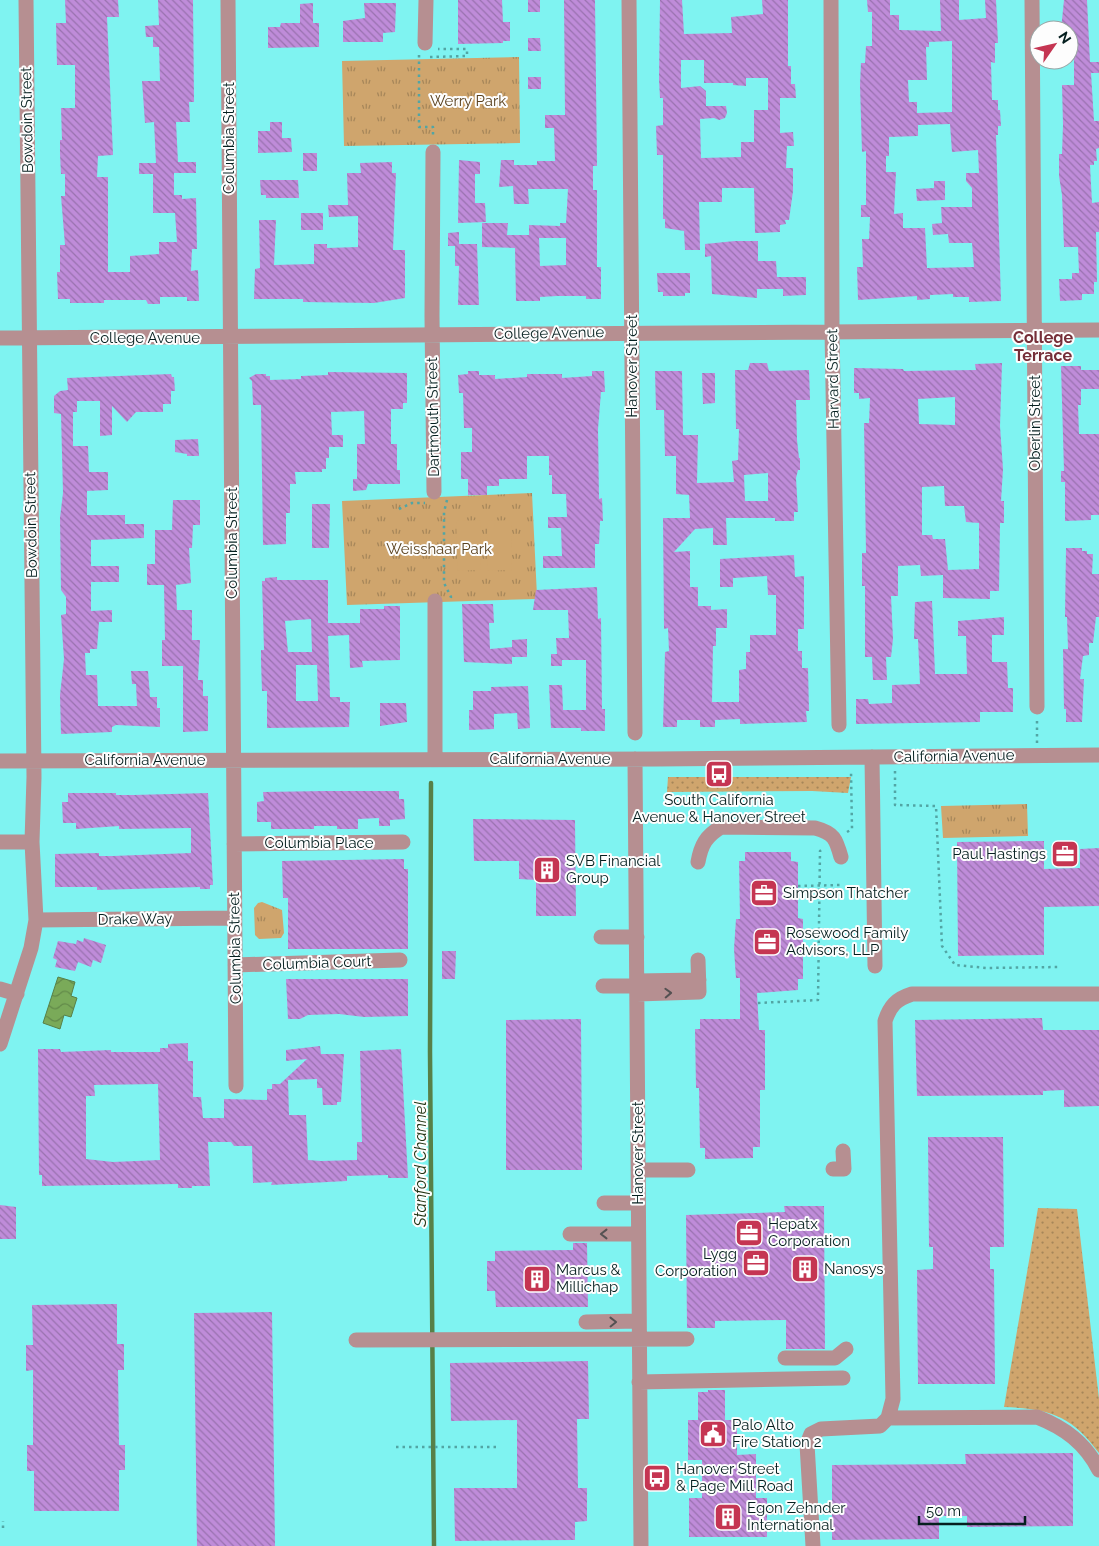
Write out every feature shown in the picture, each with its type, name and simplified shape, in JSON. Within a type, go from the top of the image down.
[{"type":"street","name":"Bowdoin Street","points":[[0,1044],[31,948],[36,920],[32,842],[33,761],[26,0]]},
{"type":"street","name":"Columbia Street","points":[[228,0],[236,1086]]},
{"type":"street","points":[[425,43],[426,0]]},
{"type":"street","name":"Hanover Street","points":[[629,0],[635,733]]},
{"type":"street","name":"Harvard Street","points":[[831,0],[832,330],[839,725]]},
{"type":"street","name":"Oberlin Street","points":[[1032,0],[1037,707]]},
{"type":"street","name":"Dartmouth Street","points":[[433,152],[432,335],[434,499]]},
{"type":"street","name":"College Avenue","points":[[0,338],[231,338],[832,330],[1099,330]]},
{"type":"street","points":[[435,601],[435,759]]},
{"type":"street","name":"California Avenue","points":[[0,761],[1099,755]]},
{"type":"street","points":[[872,757],[875,966]]},
{"type":"street","name":"Hanover Street","points":[[636,759],[641,1546]]},
{"type":"street","points":[[698,862],[701,847],[709,834],[721,827],[815,828],[827,831],[836,840],[841,857]]},
{"type":"street","points":[[0,842],[32,842]]},
{"type":"street","name":"Columbia Place","points":[[234,844],[403,842]]},
{"type":"street","name":"Drake Way","points":[[36,920],[234,918]]},
{"type":"street","points":[[601,937],[637,937]]},
{"type":"street","name":"Columbia Court","points":[[235,965],[400,960]]},
{"type":"street","points":[[603,986],[699,986],[698,960]]},
{"type":"street","points":[[0,988],[16,994]]},
{"type":"street","points":[[813,1546],[807,1444],[811,1434],[821,1429],[880,1426],[888,1418],[893,1399],[885,1022],[889,1009],[896,1001],[912,994],[1099,994]]},
{"type":"street","points":[[833,1169],[844,1169],[843,1151]]},
{"type":"street","points":[[638,1170],[688,1170]]},
{"type":"street","points":[[604,1203],[638,1203]]},
{"type":"street","points":[[570,1234],[638,1234]]},
{"type":"street","points":[[586,1322],[639,1321]]},
{"type":"street","points":[[356,1340],[687,1339]]},
{"type":"street","points":[[785,1358],[835,1358],[846,1349]]},
{"type":"street","points":[[639,1382],[842,1378]]},
{"type":"street","points":[[888,1418],[1037,1417],[1056,1425],[1077,1439],[1092,1456],[1099,1470]]},
{"type":"path","points":[[425,43],[419,50],[467,49],[467,56],[419,58],[419,127],[433,127],[433,152]]},
{"type":"path","name":"Dartmouth Street","points":[[434,499],[448,491],[446,502]]},
{"type":"path","points":[[399,509],[412,503],[434,499],[446,502],[444,512],[444,583],[451,597],[450,601],[435,601]]},
{"type":"path","points":[[1037,707],[1037,755]]},
{"type":"path","points":[[758,1003],[818,1000],[820,851],[852,828],[851,757]]},
{"type":"path","points":[[895,757],[895,805],[936,806],[942,946],[955,965],[986,968],[1058,967]]},
{"type":"path","points":[[798,886],[841,885]]},
{"type":"path","points":[[396,1447],[500,1447]]},
{"type":"path","points":[[3,1521],[3,1528]]},
{"type":"green space","name":"Werry Park","points":[[519,57],[520,143],[344,146],[342,61]]},
{"type":"green space","name":"Weisshaar Park","points":[[532,493],[537,596],[535,599],[347,605],[342,501]]},
{"type":"green space","points":[[480,520],[481,570],[458,571],[456,521]]},
{"type":"green space","points":[[511,520],[512,570],[488,571],[487,521]]},
{"type":"green space","points":[[668,777],[851,777],[848,793],[812,791],[667,792]]},
{"type":"green space","points":[[1027,804],[1028,836],[943,838],[941,806]]},
{"type":"green space","points":[[262,902],[282,910],[284,933],[281,938],[259,939],[255,935],[254,908],[258,903]]},
{"type":"green space","points":[[1038,1208],[1077,1209],[1099,1399],[1099,1453],[1079,1430],[1058,1416],[1047,1412],[1004,1407]]},
{"type":"water","points":[[58,977],[75,982],[71,996],[77,998],[71,1017],[64,1015],[60,1029],[43,1023]]},
{"type":"building","points":[[65,0],[118,0],[119,17],[107,17],[113,155],[98,156],[97,177],[108,177],[108,272],[130,272],[130,256],[159,254],[159,242],[177,242],[175,213],[153,213],[153,174],[139,174],[139,163],[156,163],[154,122],[145,123],[142,81],[160,81],[159,47],[153,47],[153,37],[146,37],[145,26],[159,25],[158,0],[193,0],[194,102],[189,102],[190,122],[176,122],[178,162],[196,162],[196,173],[174,173],[174,195],[182,195],[182,199],[196,198],[197,249],[192,249],[191,271],[198,270],[199,301],[187,301],[187,297],[160,297],[160,304],[148,304],[146,300],[104,300],[104,303],[70,303],[70,299],[58,299],[57,272],[60,272],[60,245],[65,245],[61,196],[65,196],[65,174],[61,174],[61,108],[75,108],[75,65],[57,65],[56,23],[66,23]]},
{"type":"building","points":[[458,0],[502,0],[503,22],[510,22],[510,41],[503,41],[503,43],[458,44]]},
{"type":"building","points":[[528,0],[540,0],[540,12],[528,12]]},
{"type":"building","points":[[564,0],[595,0],[597,166],[593,166],[593,190],[597,190],[597,267],[601,267],[601,299],[586,299],[586,296],[557,296],[540,297],[540,301],[516,301],[515,248],[482,247],[482,223],[508,223],[507,235],[529,235],[529,225],[560,226],[560,223],[566,223],[568,189],[528,189],[529,204],[514,204],[513,186],[499,187],[501,160],[514,160],[514,165],[537,165],[537,161],[555,161],[554,128],[545,128],[545,115],[565,115]],"holes":[[[539,238],[566,238],[566,265],[540,266]]]},
{"type":"building","points":[[660,0],[682,0],[684,34],[732,33],[731,17],[763,14],[762,0],[788,0],[788,66],[791,66],[791,84],[795,84],[796,98],[780,98],[780,133],[793,132],[794,146],[787,146],[786,168],[793,168],[793,191],[789,220],[785,220],[786,224],[780,225],[780,232],[755,233],[754,188],[722,188],[722,202],[699,202],[700,250],[685,250],[684,231],[665,228],[665,219],[663,219],[663,155],[657,155],[656,126],[663,125],[663,98],[660,98]],"holes":[[[681,60],[704,60],[704,83],[733,83],[733,85],[746,86],[746,78],[768,78],[768,110],[754,110],[754,142],[741,142],[741,157],[701,158],[700,119],[714,118],[719,120],[725,118],[727,113],[726,106],[706,106],[706,91],[700,86],[681,88]]]},
{"type":"building","points":[[867,0],[890,0],[890,15],[899,15],[899,30],[941,31],[940,0],[959,0],[959,20],[986,18],[985,0],[996,0],[998,43],[995,43],[995,63],[991,62],[992,100],[998,100],[1001,126],[998,126],[998,135],[996,135],[1001,301],[969,302],[969,297],[953,297],[953,294],[930,295],[930,299],[917,300],[917,296],[858,300],[857,267],[863,267],[862,239],[869,239],[870,217],[861,217],[861,205],[866,205],[866,151],[862,152],[860,85],[861,63],[865,63],[866,46],[872,46],[872,12],[868,12]],"holes":[[[952,41],[952,112],[917,113],[917,102],[909,102],[908,80],[927,80],[926,47],[929,47],[929,42]],[[950,124],[952,152],[978,150],[979,173],[966,173],[966,181],[972,188],[972,207],[941,207],[942,223],[932,224],[933,235],[948,234],[949,243],[972,243],[974,267],[927,268],[925,228],[903,228],[903,213],[894,214],[896,172],[886,172],[886,156],[889,156],[889,137],[918,136],[918,125]]]},
{"type":"building","points":[[1064,0],[1087,0],[1090,62],[1099,62],[1099,73],[1091,73],[1094,121],[1099,121],[1099,148],[1096,149],[1097,161],[1094,161],[1094,165],[1090,165],[1092,203],[1099,202],[1099,232],[1096,232],[1097,282],[1094,282],[1094,294],[1082,294],[1082,300],[1060,301],[1059,279],[1072,279],[1072,273],[1079,273],[1078,247],[1064,247],[1059,154],[1062,154],[1062,85],[1074,85],[1074,70],[1079,70],[1079,20],[1062,20]]},
{"type":"building","points":[[313,3],[313,23],[319,23],[319,47],[268,48],[268,27],[280,27],[281,23],[300,23],[300,4]]},
{"type":"building","points":[[364,3],[396,3],[395,32],[383,33],[383,42],[343,42],[343,21],[365,18]]},
{"type":"building","points":[[528,38],[540,38],[541,51],[528,51]]},
{"type":"building","points":[[528,77],[541,77],[541,89],[528,89]]},
{"type":"building","points":[[270,122],[282,122],[282,138],[291,138],[292,152],[258,153],[258,131],[270,131]]},
{"type":"building","points":[[303,153],[317,153],[317,171],[303,171]]},
{"type":"building","points":[[459,160],[480,162],[480,174],[475,174],[475,203],[485,203],[486,222],[458,223]]},
{"type":"building","points":[[392,162],[392,173],[396,173],[393,250],[405,250],[405,298],[374,303],[303,302],[303,299],[254,299],[255,269],[260,268],[259,220],[276,220],[274,265],[314,264],[314,244],[327,244],[327,248],[358,247],[358,216],[329,217],[328,205],[348,205],[347,173],[361,173],[360,163]]},
{"type":"building","points":[[260,180],[298,180],[299,198],[266,198],[266,195],[261,195]]},
{"type":"building","points":[[934,181],[945,181],[945,200],[917,201],[916,189],[934,188]]},
{"type":"building","points":[[301,213],[323,213],[323,230],[301,230]]},
{"type":"building","points":[[459,232],[459,244],[477,244],[479,305],[458,305],[459,266],[455,266],[455,246],[448,246],[448,233]]},
{"type":"building","points":[[758,241],[758,261],[776,261],[777,277],[806,277],[806,295],[783,296],[783,289],[757,289],[757,298],[712,294],[711,256],[705,257],[705,244]]},
{"type":"building","points":[[657,273],[690,273],[690,293],[685,293],[685,296],[663,296],[663,292],[658,292]]},
{"type":"building","points":[[750,363],[767,363],[769,371],[809,370],[810,400],[796,400],[797,440],[800,458],[800,470],[798,470],[796,478],[798,512],[794,512],[794,521],[775,521],[775,518],[726,518],[727,545],[713,545],[713,528],[695,529],[674,552],[690,551],[690,587],[698,587],[698,606],[711,606],[711,610],[727,609],[727,628],[716,628],[716,646],[713,646],[712,702],[739,702],[739,670],[746,669],[746,652],[750,652],[750,635],[776,635],[776,595],[768,595],[767,576],[733,578],[733,587],[720,587],[720,559],[794,555],[795,577],[804,576],[804,629],[798,629],[798,651],[802,651],[802,668],[808,668],[809,711],[806,711],[807,722],[740,724],[740,719],[715,720],[715,727],[700,727],[700,720],[677,720],[677,727],[663,727],[665,652],[669,651],[668,628],[664,629],[663,518],[690,518],[689,495],[676,494],[676,456],[665,456],[664,410],[656,410],[655,371],[682,371],[683,435],[698,435],[697,483],[734,482],[732,461],[738,460],[739,429],[736,429],[735,370],[748,370]],"holes":[[[768,473],[768,501],[745,501],[744,475]]]},
{"type":"building","points":[[1002,363],[1000,426],[1003,469],[1001,501],[1004,501],[1004,523],[1000,523],[999,591],[990,591],[990,599],[943,598],[943,575],[921,576],[920,565],[898,566],[898,596],[891,596],[893,639],[891,657],[886,657],[887,680],[873,680],[872,657],[865,657],[865,586],[862,586],[862,553],[866,553],[864,423],[869,423],[870,398],[859,399],[859,393],[854,393],[854,368],[903,369],[904,371],[976,370],[975,364]],"holes":[[[955,397],[955,425],[919,424],[918,399]],[[944,486],[945,506],[964,506],[966,522],[979,523],[979,569],[948,570],[945,539],[933,539],[932,535],[922,535],[922,487]]]},
{"type":"building","points":[[1061,366],[1081,366],[1081,370],[1099,370],[1099,389],[1081,389],[1081,405],[1078,405],[1079,434],[1099,434],[1099,515],[1091,515],[1091,520],[1065,521],[1065,482],[1061,482],[1061,471],[1064,471]]},
{"type":"building","points":[[468,371],[479,371],[479,375],[495,375],[495,379],[527,377],[527,374],[562,374],[562,378],[592,376],[592,371],[604,371],[605,392],[601,392],[598,429],[599,499],[602,498],[603,521],[600,521],[599,544],[595,544],[595,568],[543,568],[543,556],[562,556],[561,528],[548,528],[548,517],[567,517],[566,494],[552,494],[549,456],[527,456],[527,479],[499,479],[499,486],[487,486],[487,495],[468,495],[468,479],[461,479],[461,452],[472,452],[472,428],[464,428],[463,393],[459,393],[458,375],[468,374]]},
{"type":"building","points":[[328,372],[407,373],[407,403],[403,403],[403,409],[391,409],[391,444],[397,444],[397,470],[400,470],[400,484],[368,484],[366,490],[353,491],[353,479],[357,479],[357,444],[365,444],[364,411],[331,412],[332,435],[343,435],[343,447],[329,447],[326,469],[322,469],[322,472],[295,472],[296,484],[290,484],[290,513],[286,513],[286,544],[263,545],[261,405],[253,405],[252,381],[249,378],[256,374],[266,374],[266,376],[270,376],[270,380],[301,379],[301,376],[328,375]]},
{"type":"building","points":[[702,373],[715,373],[715,403],[703,404]]},
{"type":"building","points":[[171,374],[174,377],[175,391],[171,391],[171,404],[163,404],[163,412],[136,412],[127,422],[112,406],[112,435],[100,436],[100,401],[77,401],[77,412],[73,412],[73,446],[88,446],[89,472],[108,472],[108,490],[87,491],[87,515],[125,515],[125,524],[144,524],[144,538],[91,540],[91,566],[119,566],[119,582],[91,582],[91,611],[112,610],[112,622],[99,622],[97,649],[90,649],[90,653],[85,653],[86,675],[97,675],[98,706],[137,706],[136,684],[132,684],[131,671],[148,671],[150,697],[157,697],[157,708],[160,708],[160,727],[116,725],[112,727],[112,732],[61,734],[60,695],[64,659],[61,615],[66,614],[66,597],[61,590],[60,518],[63,493],[61,414],[54,413],[54,396],[60,391],[68,390],[67,378]]},
{"type":"building","points":[[198,439],[199,456],[187,456],[187,454],[175,452],[175,440]]},
{"type":"building","points":[[173,500],[200,500],[200,525],[193,525],[192,548],[189,548],[191,583],[176,585],[177,610],[192,610],[192,640],[200,640],[198,680],[203,680],[203,696],[208,696],[208,731],[183,732],[183,666],[162,666],[162,640],[165,640],[164,585],[147,585],[147,564],[155,564],[155,530],[172,530]]},
{"type":"building","points":[[312,504],[330,504],[329,548],[312,548]]},
{"type":"building","points":[[1066,548],[1082,548],[1082,551],[1087,551],[1087,554],[1093,554],[1092,574],[1099,574],[1099,617],[1096,617],[1093,643],[1089,643],[1089,655],[1083,656],[1080,679],[1084,679],[1082,722],[1066,722],[1066,709],[1064,709],[1063,649],[1068,649],[1067,617],[1065,617]]},
{"type":"building","points":[[277,577],[277,580],[328,580],[328,623],[360,623],[360,609],[384,609],[384,606],[400,606],[400,660],[362,661],[363,667],[350,668],[349,635],[328,636],[330,697],[340,697],[340,702],[350,702],[349,727],[267,728],[267,691],[262,691],[261,661],[261,650],[264,650],[262,581],[265,581],[265,578]],"holes":[[[311,619],[312,652],[288,652],[285,621]],[[296,665],[317,665],[318,701],[296,701]]]},
{"type":"building","points":[[597,587],[598,619],[601,618],[602,709],[605,709],[605,731],[581,731],[581,728],[551,728],[549,685],[562,685],[563,710],[586,710],[586,660],[562,660],[562,666],[551,666],[551,654],[557,654],[556,638],[569,638],[568,610],[533,610],[536,590]]},
{"type":"building","points":[[932,601],[935,674],[967,674],[966,636],[958,636],[958,621],[1004,617],[1004,635],[992,635],[992,662],[1007,662],[1008,688],[1013,688],[1013,712],[980,712],[980,722],[856,724],[856,699],[868,699],[869,704],[892,703],[892,685],[920,684],[918,639],[914,639],[915,602]]},
{"type":"building","points":[[462,604],[493,604],[494,623],[489,623],[490,649],[512,647],[512,664],[464,662]]},
{"type":"building","points":[[527,639],[527,657],[512,657],[512,640]]},
{"type":"building","points":[[528,686],[530,728],[518,729],[517,713],[494,714],[494,729],[469,730],[469,710],[473,710],[473,691],[491,691],[491,687]]},
{"type":"building","points":[[380,703],[406,703],[407,722],[380,726]]},
{"type":"building","points":[[399,791],[399,799],[404,799],[405,819],[390,820],[390,826],[379,826],[379,818],[358,819],[358,829],[337,829],[337,826],[314,826],[314,829],[271,829],[271,822],[257,822],[257,802],[264,801],[263,792]]},
{"type":"building","points":[[68,793],[134,795],[208,793],[213,885],[210,885],[210,889],[200,889],[200,887],[97,890],[97,887],[55,887],[55,854],[99,853],[99,856],[113,856],[191,853],[191,828],[119,829],[119,826],[76,829],[76,823],[63,823],[62,802],[68,802]]},
{"type":"building","name":"SVB Financial Group","points":[[473,819],[575,820],[576,916],[536,916],[536,880],[519,879],[519,861],[474,861]]},
{"type":"building","points":[[1044,841],[1044,869],[1080,868],[1080,849],[1099,848],[1099,906],[1044,907],[1044,955],[958,956],[957,842]]},
{"type":"building","points":[[745,852],[791,852],[791,861],[798,862],[798,918],[803,919],[803,979],[798,979],[798,990],[757,993],[759,1030],[765,1030],[765,1090],[760,1090],[760,1147],[753,1147],[753,1158],[705,1159],[705,1148],[700,1148],[699,1088],[696,1088],[695,1029],[700,1029],[700,1019],[740,1019],[740,978],[736,978],[734,949],[736,919],[740,919],[739,861],[745,861]]},
{"type":"building","points":[[404,859],[404,869],[408,869],[408,949],[288,949],[288,898],[283,898],[282,861]]},
{"type":"building","points":[[84,938],[106,945],[101,963],[93,960],[91,967],[78,962],[75,971],[55,967],[57,960],[53,958],[58,941],[76,944],[77,940],[83,942]]},
{"type":"building","points":[[442,951],[456,951],[455,979],[442,979]]},
{"type":"building","points":[[286,979],[408,979],[408,1016],[364,1017],[339,1014],[308,1015],[300,1019],[288,1019]]},
{"type":"building","points":[[1042,1018],[1043,1030],[1099,1030],[1099,1106],[1064,1107],[1064,1090],[1043,1091],[1043,1095],[917,1096],[915,1020]]},
{"type":"building","points":[[581,1019],[582,1170],[506,1170],[506,1020]]},
{"type":"building","points":[[188,1043],[188,1061],[193,1061],[193,1097],[201,1097],[203,1118],[224,1118],[224,1099],[267,1100],[267,1089],[272,1089],[272,1084],[280,1084],[307,1059],[286,1061],[286,1050],[320,1046],[321,1054],[344,1054],[341,1102],[337,1102],[337,1105],[323,1105],[322,1088],[317,1088],[317,1079],[288,1080],[289,1115],[306,1115],[308,1160],[321,1161],[357,1160],[357,1142],[362,1142],[360,1051],[401,1049],[408,1178],[388,1178],[388,1175],[347,1176],[347,1181],[271,1185],[272,1182],[253,1183],[252,1146],[234,1146],[231,1142],[208,1142],[210,1186],[178,1188],[178,1184],[42,1186],[42,1175],[39,1175],[38,1049],[60,1049],[61,1052],[111,1050],[111,1052],[160,1052],[160,1048],[168,1048],[168,1044]],"holes":[[[158,1084],[160,1160],[113,1162],[86,1159],[86,1096],[95,1096],[94,1085]]]},
{"type":"building","points":[[928,1137],[1003,1137],[1004,1247],[990,1247],[990,1269],[994,1269],[995,1384],[918,1384],[917,1270],[933,1269],[933,1247],[929,1247]]},
{"type":"building","points":[[0,1205],[16,1207],[16,1239],[0,1239]]},
{"type":"building","points":[[784,1206],[824,1206],[825,1349],[786,1349],[786,1320],[715,1321],[715,1328],[687,1328],[686,1215],[785,1212]]},
{"type":"building","name":"Marcus & Millichap","points":[[573,1243],[587,1243],[588,1307],[496,1307],[495,1291],[487,1291],[487,1261],[495,1261],[495,1251],[573,1250]]},
{"type":"building","points":[[117,1304],[117,1344],[124,1344],[124,1370],[118,1370],[119,1445],[125,1445],[125,1470],[119,1470],[119,1511],[34,1511],[34,1471],[27,1471],[27,1445],[33,1445],[33,1370],[26,1371],[26,1345],[33,1345],[32,1305]]},
{"type":"building","points":[[272,1312],[275,1546],[197,1546],[194,1313]]},
{"type":"building","points":[[588,1361],[589,1419],[577,1419],[578,1488],[587,1488],[587,1521],[575,1522],[575,1540],[455,1541],[454,1488],[517,1488],[517,1420],[451,1421],[450,1363]]},
{"type":"building","points":[[708,1390],[725,1390],[725,1420],[737,1420],[737,1455],[756,1454],[756,1498],[767,1498],[767,1537],[689,1537],[689,1498],[702,1498],[702,1460],[688,1460],[688,1420],[698,1420],[698,1392],[708,1392]]},
{"type":"building","points":[[1073,1453],[1073,1526],[967,1527],[967,1516],[939,1516],[939,1539],[832,1540],[832,1465],[966,1464],[965,1454]]},
{"type":"waterway","name":"Stanford Channel","points":[[431,783],[430,1052],[434,1546]]},
{"type":"place","name":"South California Avenue & Hanover Street","points":[[719,774]]},
{"type":"place","name":"Paul Hastings","points":[[1065,854]]},
{"type":"place","name":"SVB Financial Group","points":[[547,870]]},
{"type":"place","name":"Simpson Thatcher","points":[[764,893]]},
{"type":"place","name":"Rosewood Family Advisors, LLP","points":[[767,942]]},
{"type":"place","name":"Hepatx Corporation","points":[[749,1233]]},
{"type":"place","name":"Lygg Corporation","points":[[756,1263]]},
{"type":"place","name":"Nanosys","points":[[805,1269]]},
{"type":"place","name":"Marcus & Millichap","points":[[537,1279]]},
{"type":"place","name":"Palo Alto Fire Station 2","points":[[713,1434]]},
{"type":"place","name":"Hanover Street & Page Mill Road","points":[[657,1478]]},
{"type":"place","name":"Egon Zehnder International","points":[[728,1517]]},
{"type":"district","name":"College Terrace","points":[[1043,346]]}]
